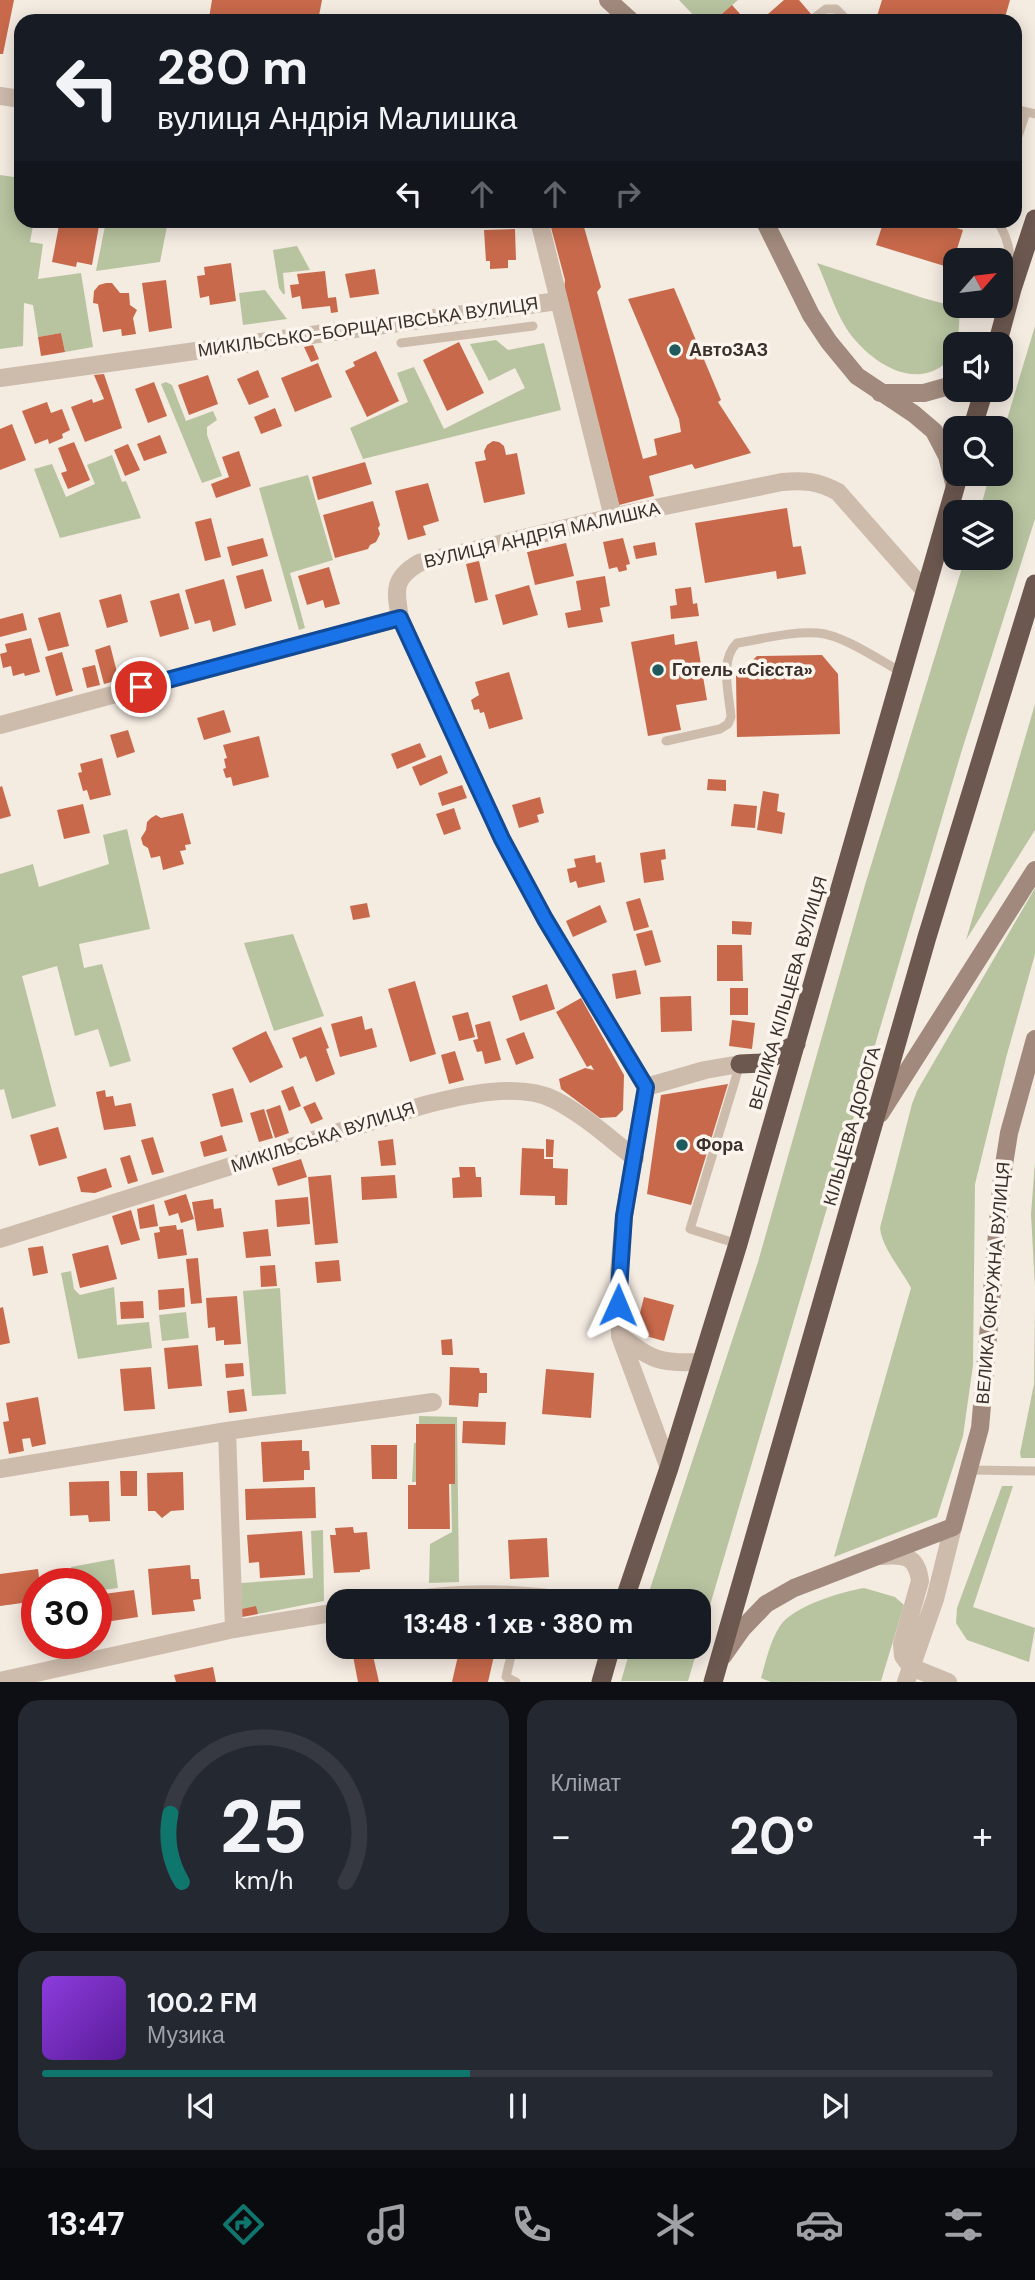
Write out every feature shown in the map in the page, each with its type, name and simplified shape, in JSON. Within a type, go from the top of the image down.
[{"type":"highway","points":[[1013,286],[1035,219]]},
{"type":"highway","name":"ВЕЛИКА КІЛЬЦЕВА ВУЛИЦЯ","points":[[628,1589],[738,1244],[955,486]]},
{"type":"highway","name":"КІЛЬЦЕВА ДОРОГА","points":[[713,1682],[927,937],[1035,584]]},
{"type":"highway","points":[[740,1064],[762,1063],[796,1044]]},
{"type":"highway","points":[[601,1682],[608,1659]]},
{"type":"main road","points":[[608,0],[624,14]]},
{"type":"main road","points":[[768,228],[811,315],[829,342],[857,376],[914,414],[934,431],[943,448]]},
{"type":"main road","points":[[880,393],[924,393],[943,388]]},
{"type":"main road","points":[[874,1123],[1035,870]]},
{"type":"main road","name":"ВЕЛИКА ОКРУЖНА ВУЛИЦЯ","points":[[953,1527],[980,1428],[1002,1177],[1009,1133],[1035,1039]]},
{"type":"main road","points":[[719,1662],[742,1629],[766,1604],[794,1588],[953,1527]]},
{"type":"street","points":[[542,228],[558,301]]},
{"type":"street","name":"МИКІЛЬСЬКО-БОРЩАГІВСЬКА ВУЛИЦЯ","points":[[0,377],[558,301],[613,517]]},
{"type":"street","name":"ВУЛИЦЯ АНДРІЯ МАЛИШКА","points":[[400,618],[396,593],[399,580],[406,571],[419,563],[613,517],[782,482],[804,480],[820,482],[838,492],[926,592]]},
{"type":"street","points":[[0,725],[400,618],[502,839],[545,919],[646,1087],[624,1216],[619,1272],[620,1336],[668,1468]]},
{"type":"street","points":[[646,1087],[705,1070],[740,1064]]},
{"type":"street","name":"МИКІЛЬСЬКА ВУЛИЦЯ","points":[[0,1239],[421,1107],[488,1092],[524,1091],[554,1099],[635,1158]]},
{"type":"street","points":[[620,1336],[648,1356],[660,1361],[700,1362]]},
{"type":"street","points":[[0,1469],[433,1402]]},
{"type":"street","points":[[228,1432],[234,1629]]},
{"type":"street","points":[[909,1674],[935,1599],[953,1527]]},
{"type":"street","points":[[877,1556],[900,1554],[911,1559],[919,1572],[920,1581],[902,1644],[909,1674]]},
{"type":"street","points":[[0,1681],[234,1629],[326,1614]]},
{"type":"street","points":[[909,1674],[948,1682]]},
{"type":"lane","points":[[818,14],[826,9],[836,9],[841,14]]},
{"type":"lane","points":[[1022,130],[1030,113]]},
{"type":"lane","points":[[1001,228],[1008,248]]},
{"type":"lane","points":[[426,319],[436,338]]},
{"type":"lane","points":[[401,343],[533,326]]},
{"type":"lane","points":[[666,741],[720,729],[728,724],[731,717],[726,661],[730,650],[737,643],[820,633],[836,638],[902,673]]},
{"type":"lane","points":[[738,1244],[690,1228],[740,1064]]},
{"type":"lane","points":[[967,1470],[1035,1471]]},
{"type":"lane","points":[[510,1659],[506,1676],[516,1682]]},
{"type":"green space","points":[[679,0],[738,0],[722,14],[692,14]]},
{"type":"green space","points":[[0,175],[14,177],[14,228],[33,228],[30,242],[43,244],[38,279],[81,273],[93,347],[65,352],[61,333],[38,337],[33,305],[24,303],[23,346],[0,349]]},
{"type":"green space","points":[[105,228],[167,228],[160,262],[96,271]]},
{"type":"green space","points":[[297,246],[310,270],[283,273],[283,294],[279,288],[273,250]]},
{"type":"green space","points":[[817,263],[943,303],[943,318],[959,318],[959,332],[943,332],[942,366],[931,372],[907,373],[884,365],[864,350],[849,333],[838,314]]},
{"type":"green space","points":[[265,290],[287,319],[243,325],[239,293]]},
{"type":"green space","points":[[1035,326],[1035,519],[961,753],[711,1602],[711,1589],[650,1589],[758,1262],[865,885],[961,570],[1013,570],[1013,500],[983,500],[987,486],[1013,486],[1013,416],[1008,416]]},
{"type":"green space","points":[[496,340],[508,350],[544,343],[561,410],[363,459],[350,428],[408,402],[397,373],[414,367],[444,429],[525,388],[515,368],[489,381],[470,344]]},
{"type":"green space","points":[[166,382],[172,385],[186,421],[213,411],[217,420],[207,427],[207,435],[222,476],[202,483],[161,384]]},
{"type":"green space","points":[[112,455],[122,482],[126,481],[141,518],[60,538],[34,469],[52,464],[66,497],[95,484],[87,465]]},
{"type":"green space","points":[[308,475],[333,560],[290,573],[305,628],[299,630],[259,488]]},
{"type":"green space","points":[[1035,704],[1035,830],[966,940]]},
{"type":"green space","points":[[127,829],[150,929],[79,944],[84,968],[102,964],[131,1061],[110,1067],[98,1029],[75,1036],[57,966],[22,976],[56,1106],[12,1119],[4,1089],[0,1090],[0,874],[33,864],[39,887],[109,864],[103,835]]},
{"type":"green space","points":[[1035,888],[1035,954],[975,1184],[973,1365],[963,1436],[937,1517],[834,1557],[911,1288],[888,1251],[880,1228],[912,1104]]},
{"type":"green space","points":[[293,934],[324,1016],[274,1031],[244,943]]},
{"type":"green space","points":[[1035,1162],[1035,1287],[1031,1214]]},
{"type":"green space","points":[[71,1271],[74,1289],[80,1295],[114,1287],[117,1325],[149,1322],[152,1348],[78,1359],[61,1273]]},
{"type":"green space","points":[[280,1288],[286,1394],[252,1396],[243,1291]]},
{"type":"green space","points":[[1035,1305],[1035,1458],[1021,1458],[1034,1384]]},
{"type":"green space","points":[[186,1312],[189,1338],[162,1341],[159,1315]]},
{"type":"green space","points":[[419,1416],[457,1417],[459,1582],[429,1583],[430,1544],[452,1532],[451,1482],[412,1482],[414,1443],[419,1442]]},
{"type":"green space","points":[[1002,1486],[1013,1486],[973,1607],[1035,1628],[1029,1662],[967,1640],[956,1623],[957,1608]]},
{"type":"green space","points":[[323,1530],[324,1601],[258,1614],[242,1609],[241,1583],[313,1578],[311,1531]]},
{"type":"green space","points":[[114,1559],[118,1588],[112,1589],[112,1568],[71,1567]]},
{"type":"green space","points":[[864,1588],[895,1597],[904,1605],[881,1681],[771,1682],[761,1678],[774,1638],[786,1619],[818,1601]]},
{"type":"green space","points":[[627,1659],[694,1659],[688,1681],[621,1681]]},
{"type":"building","points":[[0,0],[14,0],[3,54],[0,54]]},
{"type":"building","points":[[212,0],[322,0],[319,14],[210,14]]},
{"type":"building","points":[[784,0],[799,0],[811,14],[768,14]]},
{"type":"building","points":[[882,0],[1010,0],[1006,14],[878,14]]},
{"type":"building","points":[[732,5],[740,14],[722,14]]},
{"type":"building","points":[[58,228],[99,228],[92,265],[77,262],[76,267],[52,262]]},
{"type":"building","name":"АвтоЗАЗ","points":[[551,228],[584,228],[601,287],[597,292],[643,459],[657,455],[654,439],[681,432],[679,419],[628,299],[674,288],[721,400],[718,402],[751,453],[695,469],[692,464],[649,476],[654,496],[619,505],[564,290],[565,280]]},
{"type":"building","points":[[881,228],[963,230],[957,248],[943,248],[943,266],[876,245]]},
{"type":"building","points":[[515,229],[516,260],[508,260],[508,268],[490,269],[490,261],[486,261],[484,230]]},
{"type":"building","points":[[231,263],[236,301],[210,305],[209,296],[200,298],[197,276],[205,275],[204,267]]},
{"type":"building","points":[[375,269],[379,294],[350,298],[345,274]]},
{"type":"building","points":[[325,271],[328,298],[336,297],[338,312],[331,313],[330,306],[302,309],[300,296],[292,298],[290,285],[299,284],[297,274]]},
{"type":"building","points":[[166,280],[172,328],[149,332],[142,283]]},
{"type":"building","points":[[112,283],[120,293],[129,293],[130,305],[137,310],[133,318],[136,334],[122,336],[121,329],[103,332],[98,304],[93,303],[94,291],[99,285]]},
{"type":"building","points":[[61,333],[65,352],[41,356],[38,337]]},
{"type":"building","points":[[459,342],[484,393],[447,411],[423,360]]},
{"type":"building","points":[[313,345],[319,359],[311,362],[304,347]]},
{"type":"building","points":[[376,351],[399,401],[367,417],[345,371],[355,366],[353,362]]},
{"type":"building","points":[[318,363],[332,397],[295,412],[281,378]]},
{"type":"building","points":[[258,370],[269,397],[249,405],[237,379]]},
{"type":"building","points":[[104,374],[122,428],[85,442],[71,407],[92,399],[93,403],[104,399],[94,375]]},
{"type":"building","points":[[208,375],[218,404],[189,415],[178,385]]},
{"type":"building","points":[[154,382],[167,416],[148,423],[135,389]]},
{"type":"building","points":[[47,402],[51,413],[62,409],[70,430],[62,434],[63,438],[49,444],[48,439],[35,444],[22,411]]},
{"type":"building","points":[[275,408],[282,426],[261,434],[254,417]]},
{"type":"building","points":[[12,424],[26,460],[0,470],[0,429]]},
{"type":"building","points":[[160,435],[167,453],[144,461],[137,444]]},
{"type":"building","points":[[493,441],[504,446],[506,455],[517,453],[525,494],[484,503],[475,462],[486,460],[484,451]]},
{"type":"building","points":[[74,442],[90,480],[68,489],[61,473],[67,471],[58,448]]},
{"type":"building","points":[[128,444],[140,470],[125,476],[114,450]]},
{"type":"building","points":[[239,451],[251,486],[216,498],[211,484],[229,477],[222,457]]},
{"type":"building","points":[[365,462],[372,484],[318,500],[312,477]]},
{"type":"building","points":[[428,483],[439,521],[423,526],[426,535],[408,540],[395,491]]},
{"type":"building","points":[[373,501],[380,525],[376,542],[368,549],[335,558],[323,515]]},
{"type":"building","points":[[787,508],[793,547],[801,546],[806,574],[777,579],[776,571],[705,583],[695,523]]},
{"type":"building","points":[[211,518],[221,557],[205,561],[195,522]]},
{"type":"building","points":[[263,538],[268,556],[232,566],[227,547]]},
{"type":"building","points":[[623,538],[630,564],[626,565],[627,570],[619,572],[617,567],[609,569],[603,542]]},
{"type":"building","points":[[655,542],[657,555],[636,559],[633,546]]},
{"type":"building","points":[[566,543],[574,576],[535,585],[527,552]]},
{"type":"building","points":[[479,561],[488,600],[475,603],[466,564]]},
{"type":"building","points":[[329,567],[340,604],[325,608],[323,600],[307,605],[298,576]]},
{"type":"building","points":[[263,569],[272,601],[245,609],[236,576]]},
{"type":"building","points":[[605,576],[610,606],[600,608],[603,622],[568,628],[565,613],[581,610],[576,581]]},
{"type":"building","points":[[224,579],[236,625],[213,632],[210,620],[195,624],[185,590]]},
{"type":"building","points":[[529,585],[538,615],[503,625],[495,595]]},
{"type":"building","points":[[691,587],[693,604],[697,603],[699,616],[671,619],[670,606],[677,605],[675,589]]},
{"type":"building","points":[[179,593],[189,629],[160,637],[150,601]]},
{"type":"building","points":[[121,594],[128,622],[107,628],[99,600]]},
{"type":"building","points":[[60,612],[69,646],[48,651],[38,618]]},
{"type":"building","points":[[23,613],[27,630],[0,637],[0,619]]},
{"type":"building","name":"Готель «Сієста»","points":[[674,634],[675,645],[697,641],[707,700],[676,705],[681,730],[648,736],[631,642]]},
{"type":"building","points":[[31,638],[40,672],[13,676],[11,666],[3,668],[0,654],[7,652],[5,644]]},
{"type":"building","points":[[110,645],[119,680],[104,684],[95,650]]},
{"type":"building","points":[[62,652],[73,691],[56,696],[45,657]]},
{"type":"building","points":[[822,655],[838,674],[840,734],[737,737],[736,676],[757,656]]},
{"type":"building","points":[[95,665],[100,685],[87,688],[82,668]]},
{"type":"building","points":[[509,672],[523,719],[489,729],[484,712],[474,710],[471,700],[479,695],[475,682]]},
{"type":"building","points":[[224,710],[231,732],[204,740],[197,718]]},
{"type":"building","points":[[128,730],[135,752],[117,758],[110,735]]},
{"type":"building","points":[[259,736],[269,777],[233,786],[231,777],[226,778],[223,769],[226,768],[224,759],[227,758],[223,745]]},
{"type":"building","points":[[420,743],[426,757],[397,769],[391,754]]},
{"type":"building","points":[[441,755],[448,773],[420,786],[412,767]]},
{"type":"building","points":[[102,758],[111,795],[90,800],[87,790],[83,791],[78,773],[82,772],[80,764]]},
{"type":"building","points":[[708,779],[726,780],[726,791],[707,790]]},
{"type":"building","points":[[462,785],[467,798],[442,806],[438,793]]},
{"type":"building","points":[[2,786],[11,816],[0,819],[0,787]]},
{"type":"building","points":[[763,791],[779,794],[777,811],[785,813],[782,834],[757,830]]},
{"type":"building","points":[[540,797],[544,813],[537,815],[539,822],[519,828],[512,805]]},
{"type":"building","points":[[83,804],[90,833],[64,839],[57,810]]},
{"type":"building","points":[[734,804],[757,806],[755,828],[731,826]]},
{"type":"building","points":[[454,808],[461,829],[444,835],[436,814]]},
{"type":"building","points":[[183,813],[191,844],[185,845],[186,850],[180,851],[184,864],[163,870],[160,856],[151,858],[141,838],[147,822],[156,815],[161,818]]},
{"type":"building","points":[[665,849],[666,859],[661,860],[664,880],[644,883],[640,853]]},
{"type":"building","points":[[595,855],[596,863],[601,862],[605,882],[578,888],[576,881],[570,883],[567,869],[576,867],[574,859]]},
{"type":"building","points":[[640,898],[649,927],[634,931],[626,902]]},
{"type":"building","points":[[367,903],[370,917],[353,920],[350,906]]},
{"type":"building","points":[[600,905],[607,922],[573,937],[566,921]]},
{"type":"building","points":[[732,921],[752,922],[751,935],[732,934]]},
{"type":"building","points":[[652,930],[661,962],[645,966],[636,934]]},
{"type":"building","points":[[717,945],[742,945],[743,981],[717,981]]},
{"type":"building","points":[[636,970],[641,994],[616,999],[612,974]]},
{"type":"building","points":[[415,981],[436,1054],[410,1062],[388,989]]},
{"type":"building","points":[[547,984],[555,1009],[520,1021],[512,996]]},
{"type":"building","points":[[730,988],[748,988],[748,1015],[730,1015]]},
{"type":"building","points":[[691,996],[692,1031],[661,1032],[660,997]]},
{"type":"building","points":[[581,998],[624,1075],[623,1110],[616,1117],[600,1118],[561,1089],[559,1079],[585,1068],[594,1070],[591,1065],[587,1067],[556,1012]]},
{"type":"building","points":[[468,1012],[475,1037],[459,1041],[452,1016]]},
{"type":"building","points":[[362,1016],[365,1030],[372,1028],[377,1047],[340,1057],[331,1024]]},
{"type":"building","points":[[732,1020],[755,1023],[752,1049],[729,1046]]},
{"type":"building","points":[[490,1021],[501,1060],[485,1064],[482,1051],[477,1052],[473,1040],[478,1039],[475,1025]]},
{"type":"building","points":[[321,1027],[335,1074],[316,1082],[306,1056],[300,1059],[292,1038]]},
{"type":"building","points":[[266,1031],[283,1067],[250,1083],[232,1048]]},
{"type":"building","points":[[524,1032],[534,1058],[516,1065],[506,1039]]},
{"type":"building","points":[[455,1051],[464,1080],[449,1084],[441,1055]]},
{"type":"building","name":"Фора","points":[[728,1084],[691,1205],[647,1194],[661,1095]]},
{"type":"building","points":[[293,1086],[301,1106],[289,1111],[281,1091]]},
{"type":"building","points":[[233,1088],[243,1122],[221,1127],[212,1094]]},
{"type":"building","points":[[105,1090],[106,1097],[113,1096],[115,1106],[131,1103],[136,1126],[104,1130],[96,1092]]},
{"type":"building","points":[[315,1102],[323,1119],[311,1124],[303,1107]]},
{"type":"building","points":[[280,1105],[289,1133],[275,1138],[266,1110]]},
{"type":"building","points":[[264,1109],[273,1138],[259,1142],[250,1113]]},
{"type":"building","points":[[58,1127],[67,1158],[39,1166],[30,1135]]},
{"type":"building","points":[[222,1135],[227,1151],[204,1157],[200,1142]]},
{"type":"building","points":[[153,1137],[164,1172],[152,1175],[141,1140]]},
{"type":"building","points":[[393,1139],[396,1165],[381,1166],[378,1141]]},
{"type":"building","points":[[546,1139],[554,1140],[553,1157],[546,1157]]},
{"type":"building","points":[[522,1148],[544,1149],[544,1159],[553,1159],[553,1168],[568,1169],[567,1205],[555,1205],[555,1196],[520,1195]]},
{"type":"building","points":[[130,1155],[138,1181],[128,1184],[120,1158]]},
{"type":"building","points":[[301,1159],[307,1177],[278,1186],[272,1168]]},
{"type":"building","points":[[459,1167],[475,1167],[476,1177],[481,1177],[482,1197],[453,1198],[452,1178],[460,1177]]},
{"type":"building","points":[[106,1168],[112,1187],[95,1193],[81,1192],[77,1177]]},
{"type":"building","points":[[331,1175],[338,1243],[315,1245],[308,1177]]},
{"type":"building","points":[[395,1175],[397,1198],[362,1200],[361,1177]]},
{"type":"building","points":[[186,1194],[194,1219],[181,1223],[178,1213],[169,1216],[164,1201]]},
{"type":"building","points":[[308,1197],[310,1224],[277,1227],[275,1200]]},
{"type":"building","points":[[213,1199],[214,1209],[221,1208],[224,1227],[197,1231],[192,1202]]},
{"type":"building","points":[[154,1204],[158,1226],[140,1229],[137,1209]]},
{"type":"building","points":[[131,1210],[140,1240],[121,1245],[112,1216]]},
{"type":"building","points":[[176,1225],[177,1230],[183,1229],[187,1255],[158,1259],[154,1233],[160,1232],[159,1227]]},
{"type":"building","points":[[268,1229],[271,1256],[246,1258],[243,1232]]},
{"type":"building","points":[[108,1245],[117,1279],[80,1288],[72,1254]]},
{"type":"building","points":[[43,1246],[48,1273],[33,1276],[28,1248]]},
{"type":"building","points":[[198,1258],[202,1303],[191,1304],[186,1259]]},
{"type":"building","points":[[339,1260],[341,1281],[317,1283],[315,1262]]},
{"type":"building","points":[[275,1265],[277,1286],[261,1287],[260,1266]]},
{"type":"building","points":[[184,1288],[185,1307],[159,1310],[158,1290]]},
{"type":"building","points":[[237,1296],[241,1344],[224,1345],[224,1340],[216,1341],[215,1327],[208,1328],[206,1298]]},
{"type":"building","points":[[644,1297],[674,1305],[664,1341],[642,1335],[637,1325]]},
{"type":"building","points":[[143,1301],[144,1318],[121,1319],[120,1302]]},
{"type":"building","points":[[3,1307],[10,1343],[0,1345],[0,1308]]},
{"type":"building","points":[[452,1339],[453,1355],[442,1355],[441,1340]]},
{"type":"building","points":[[198,1345],[202,1386],[168,1389],[164,1348]]},
{"type":"building","points":[[243,1363],[244,1376],[226,1378],[225,1364]]},
{"type":"building","points":[[151,1367],[155,1409],[124,1411],[120,1369]]},
{"type":"building","points":[[450,1367],[479,1368],[480,1373],[487,1373],[487,1393],[479,1393],[478,1407],[449,1405]]},
{"type":"building","points":[[546,1369],[594,1373],[591,1418],[542,1414]]},
{"type":"building","points":[[244,1389],[247,1411],[229,1413],[227,1391]]},
{"type":"building","points":[[38,1397],[46,1444],[32,1447],[30,1438],[22,1439],[24,1451],[9,1454],[3,1422],[9,1421],[6,1403]]},
{"type":"building","points":[[463,1421],[506,1422],[505,1445],[462,1443]]},
{"type":"building","points":[[416,1424],[455,1424],[455,1484],[449,1484],[450,1529],[408,1529],[408,1485],[416,1485]]},
{"type":"building","points":[[302,1440],[302,1451],[309,1451],[310,1470],[304,1470],[304,1480],[263,1482],[261,1442]]},
{"type":"building","points":[[371,1445],[397,1445],[397,1479],[372,1479]]},
{"type":"building","points":[[120,1471],[137,1471],[137,1496],[121,1496]]},
{"type":"building","points":[[183,1472],[184,1510],[171,1511],[162,1518],[155,1511],[148,1511],[147,1473]]},
{"type":"building","points":[[109,1481],[110,1521],[89,1522],[88,1515],[70,1516],[69,1482]]},
{"type":"building","points":[[315,1487],[316,1518],[246,1520],[245,1489]]},
{"type":"building","points":[[353,1527],[354,1533],[367,1532],[370,1569],[334,1573],[330,1535],[336,1535],[335,1528]]},
{"type":"building","points":[[302,1531],[305,1575],[260,1578],[259,1562],[249,1563],[247,1535]]},
{"type":"building","points":[[547,1538],[549,1577],[510,1579],[508,1540]]},
{"type":"building","points":[[190,1565],[191,1579],[199,1579],[201,1599],[193,1600],[195,1611],[152,1615],[148,1569]]},
{"type":"building","points":[[21,1571],[21,1603],[0,1606],[0,1574]]},
{"type":"building","points":[[134,1590],[138,1617],[112,1621],[112,1593]]},
{"type":"building","points":[[256,1606],[258,1614],[242,1617],[242,1609]]},
{"type":"building","points":[[354,1659],[374,1659],[379,1682],[358,1682]]},
{"type":"building","points":[[457,1659],[493,1659],[488,1682],[452,1682]]},
{"type":"building","points":[[213,1667],[216,1682],[176,1682],[174,1675]]},
{"type":"place","name":"АвтоЗАЗ","points":[[675,350]]},
{"type":"place","name":"Готель «Сієста»","points":[[658,670]]},
{"type":"place","name":"Фора","points":[[682,1145]]},
{"type":"route","points":[[141,687],[400,618],[502,839],[545,919],[646,1087],[624,1216],[618,1305]]}]
